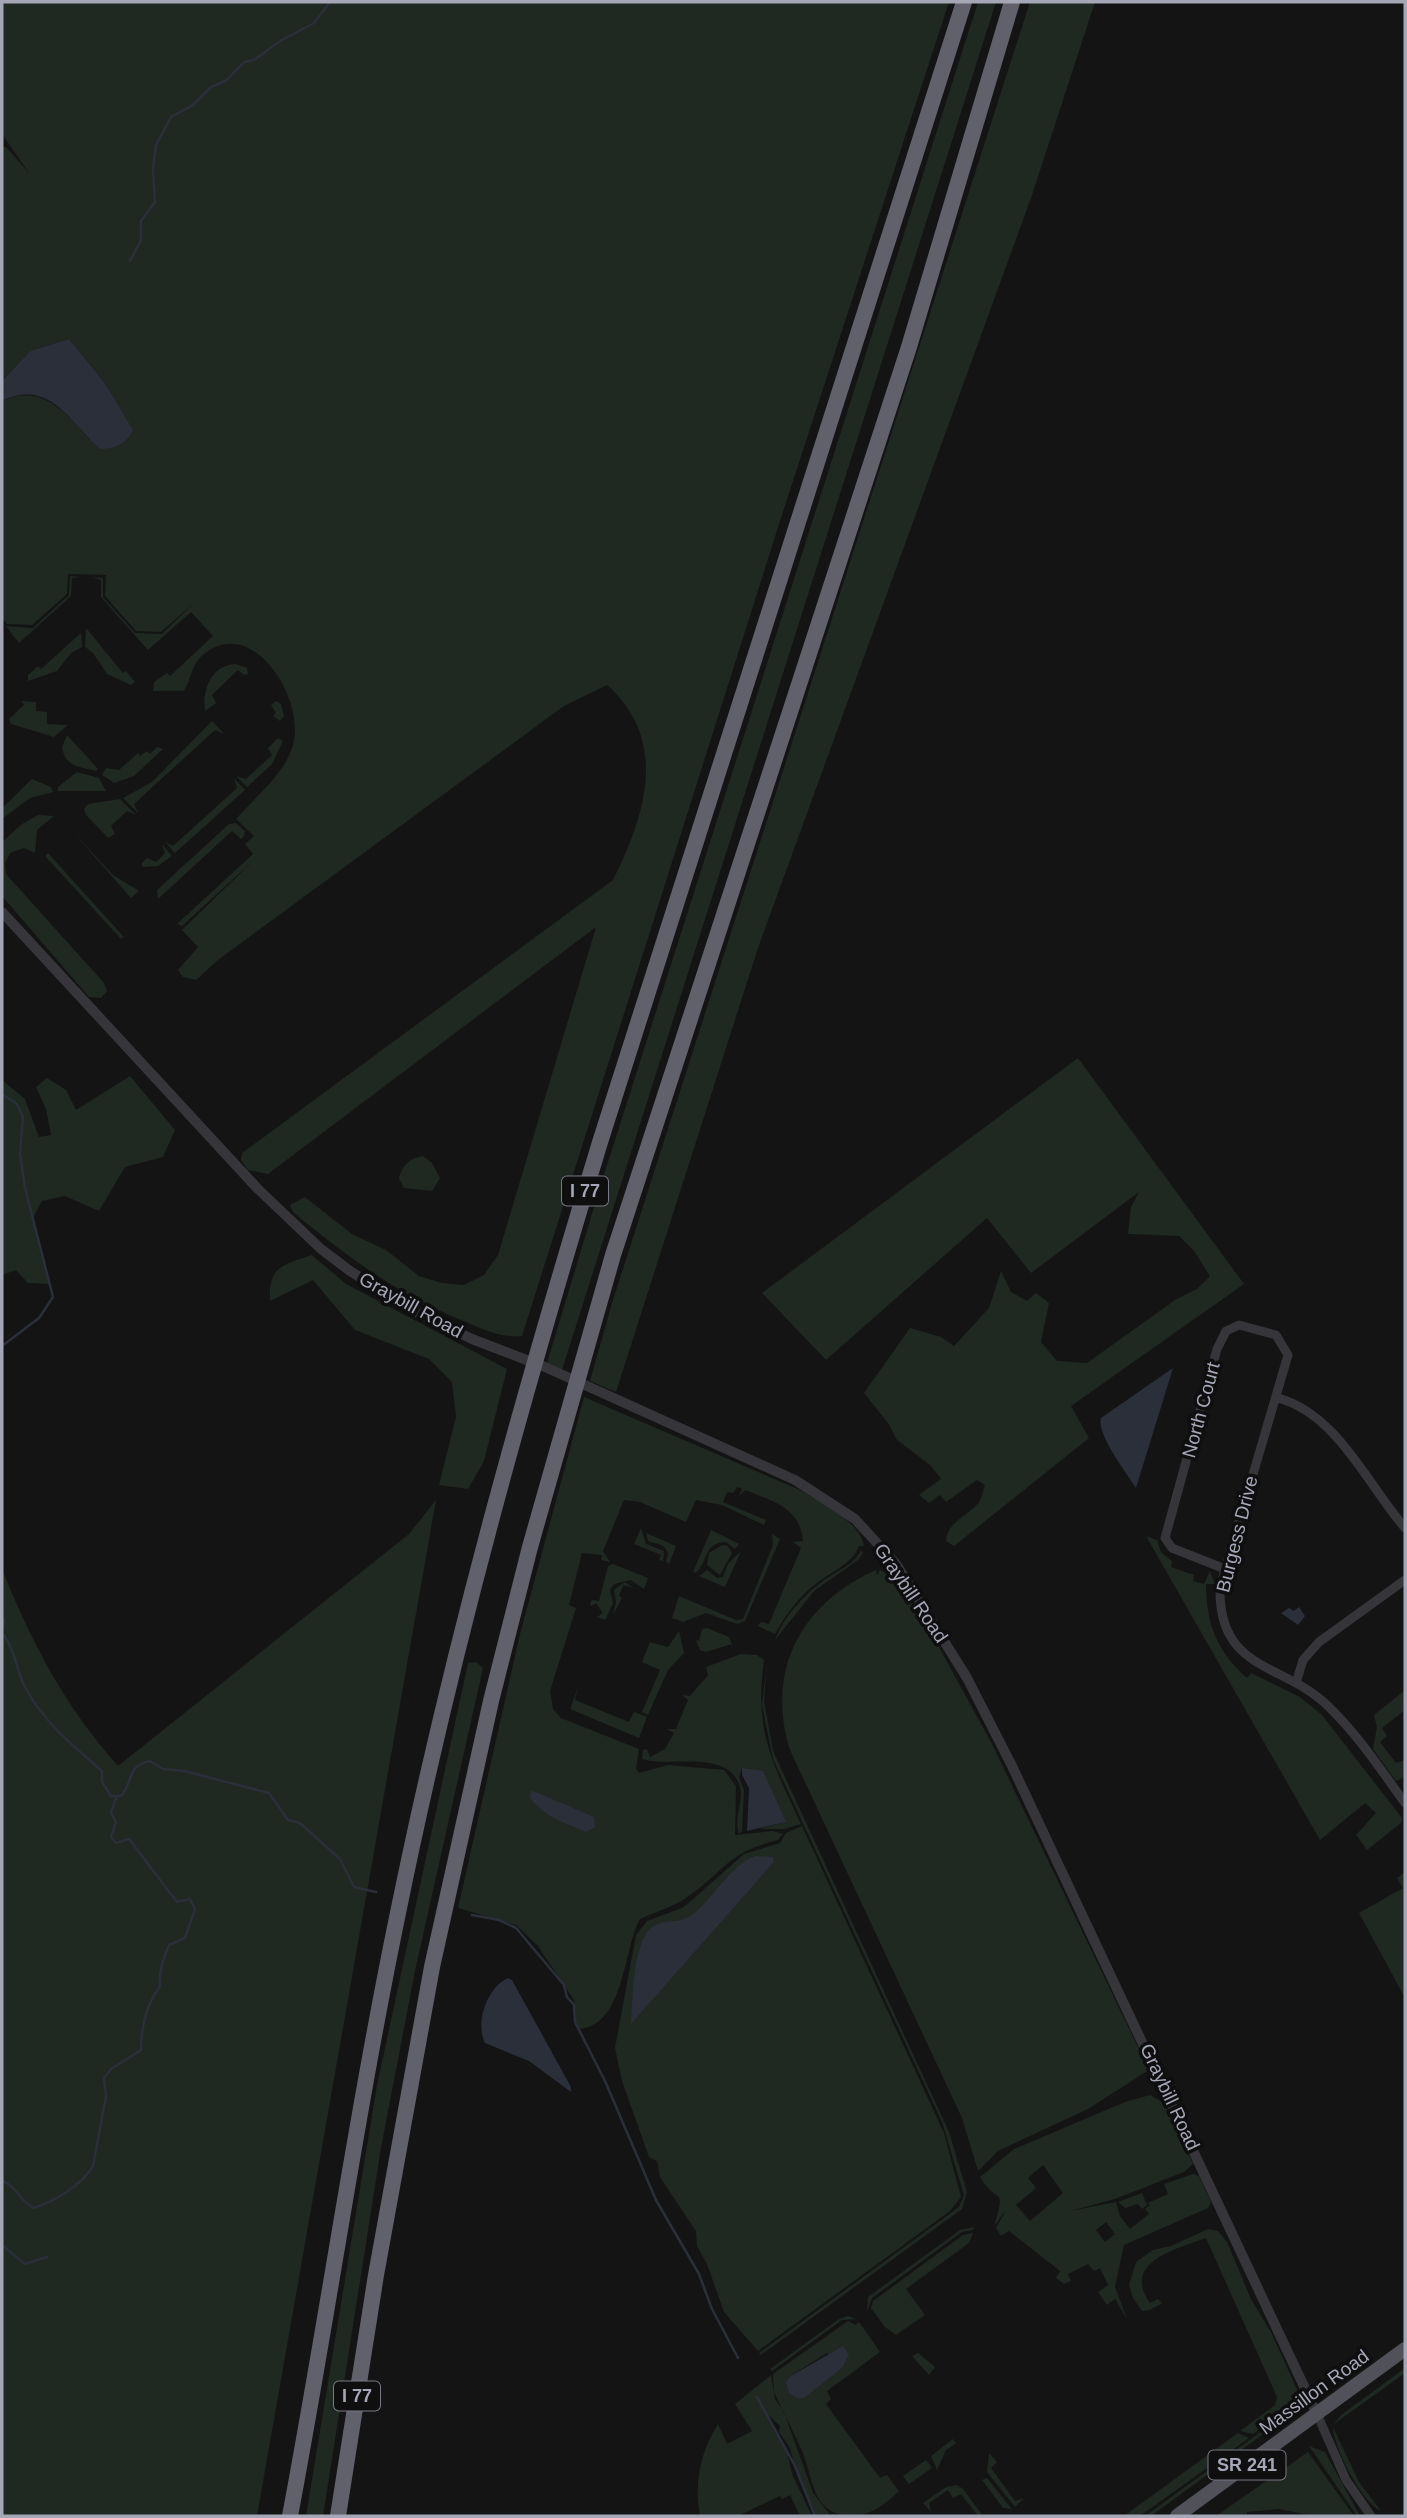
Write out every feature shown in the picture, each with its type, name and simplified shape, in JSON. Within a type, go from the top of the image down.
[{"type":"highway","name":"I 77","points":[[290,2516],[352,2151],[399,1908],[484,1546],[557,1282],[601,1139],[964,2]]},
{"type":"highway","name":"I 77","points":[[338,2516],[376,2275],[456,1854],[491,1701],[570,1400],[701,979],[909,347],[1012,2]]},
{"type":"highway","points":[[350,2516],[376,2275]]},
{"type":"main road","name":"Massillon Road","points":[[1177,2516],[1405,2349]]},
{"type":"street","name":"Graybill Road","points":[[2,912],[253,1183],[321,1249],[408,1308],[795,1480],[830,1500],[855,1519],[896,1564],[967,1678],[1012,1766],[1346,2480],[1371,2516]]},
{"type":"street","name":"North Court","points":[[1225,1569],[1172,1548],[1165,1538],[1217,1349],[1226,1331],[1239,1325],[1276,1335],[1288,1355],[1278,1398]]},
{"type":"street","points":[[1278,1398],[1294,1402],[1315,1415],[1405,1528]]},
{"type":"street","name":"Burgess Drive","points":[[1278,1398],[1260,1445],[1225,1569],[1220,1597],[1225,1625],[1247,1657],[1270,1672],[1296,1683],[1326,1704],[1351,1729],[1405,1803]]},
{"type":"street","points":[[1296,1683],[1303,1660],[1319,1642],[1405,1580]]},
{"type":"shaded area","points":[[2,2],[949,2],[779,524],[522,1336],[500,1335],[442,1312],[396,1288],[334,1245],[293,1212],[290,1205],[305,1197],[352,1234],[386,1250],[419,1276],[442,1283],[464,1285],[484,1275],[498,1255],[596,927],[268,1174],[248,1170],[241,1160],[242,1153],[613,880],[635,829],[642,804],[646,778],[645,753],[639,729],[626,706],[607,685],[564,706],[218,960],[196,980],[183,977],[178,970],[198,947],[182,930],[257,857],[182,926],[177,924],[253,854],[245,844],[254,836],[236,819],[283,766],[293,745],[295,727],[291,706],[272,668],[257,653],[240,645],[222,645],[204,654],[194,667],[184,691],[153,691],[154,682],[167,673],[170,676],[213,636],[191,612],[148,650],[101,597],[101,580],[92,577],[103,578],[103,597],[135,633],[162,634],[195,602],[161,632],[136,631],[105,596],[106,575],[68,574],[67,594],[32,625],[7,624],[2,618],[2,401],[29,395],[41,398],[62,411],[90,440],[104,382],[69,339],[30,351],[2,381],[2,147],[6,147],[29,173],[2,134]]},
{"type":"shaded area","points":[[978,2],[996,2],[562,1370],[547,1363],[601,1184]]},
{"type":"shaded area","points":[[1030,2],[1095,2],[1031,198],[758,948],[616,1392],[590,1381],[612,1303]]},
{"type":"shaded area","points":[[69,339],[104,382],[133,430],[119,445],[100,449],[68,416],[46,399],[19,395],[2,401],[2,381],[30,351]]},
{"type":"shaded area","points":[[70,576],[81,577],[72,578],[71,596],[19,643],[2,621],[6,626],[33,628],[69,595]]},
{"type":"shaded area","points":[[86,628],[123,673],[126,671],[135,682],[131,685],[107,674],[93,653],[85,647]]},
{"type":"shaded area","points":[[81,633],[82,647],[71,653],[57,671],[28,681],[28,675],[38,666],[41,669]]},
{"type":"shaded area","points":[[235,664],[247,668],[248,674],[244,675],[238,670],[212,695],[216,703],[205,711],[205,695],[210,680],[220,669]]},
{"type":"shaded area","points":[[22,701],[36,702],[36,711],[47,712],[47,724],[68,725],[54,737],[11,724],[9,719],[24,705]]},
{"type":"shaded area","points":[[276,701],[281,704],[284,716],[280,721],[273,716],[276,713],[271,705]]},
{"type":"shaded area","points":[[212,721],[224,734],[215,730],[134,804],[138,813],[123,798],[152,782]]},
{"type":"shaded area","points":[[67,735],[98,769],[96,771],[74,765],[66,759],[62,747]]},
{"type":"shaded area","points":[[278,738],[283,741],[272,764],[247,787],[236,776],[246,779],[272,755],[268,748]]},
{"type":"shaded area","points":[[157,747],[163,749],[134,776],[114,783],[102,775],[106,768],[119,770],[138,753],[140,756],[147,751],[150,754]]},
{"type":"shaded area","points":[[77,772],[99,778],[106,791],[58,791],[58,787]]},
{"type":"shaded area","points":[[234,778],[245,790],[175,853],[165,842],[173,846],[237,788]]},
{"type":"shaded area","points":[[32,779],[51,787],[53,792],[30,798],[2,819],[2,808]]},
{"type":"shaded area","points":[[120,799],[136,815],[127,811],[111,826],[115,834],[108,838],[86,815],[84,809],[88,804]]},
{"type":"shaded area","points":[[38,815],[54,816],[37,830],[35,853],[24,848],[10,853],[5,863],[6,874],[104,983],[107,991],[101,998],[89,997],[2,896],[2,842],[22,824]]},
{"type":"shaded area","points":[[236,823],[245,831],[241,839],[232,831],[158,899],[157,890],[229,824]]},
{"type":"shaded area","points":[[72,831],[113,875],[139,891],[131,898]]},
{"type":"shaded area","points":[[162,844],[172,856],[158,866],[143,867],[141,864],[147,858],[156,862],[165,853]]},
{"type":"shaded area","points":[[48,853],[124,937],[121,939],[45,856]]},
{"type":"shaded area","points":[[1078,1058],[1244,1284],[1071,1406],[1089,1438],[954,1546],[946,1541],[951,1528],[979,1502],[985,1485],[977,1480],[946,1502],[940,1495],[929,1503],[919,1495],[941,1479],[930,1465],[897,1440],[888,1423],[864,1393],[910,1328],[941,1337],[954,1346],[989,1308],[1001,1271],[1011,1292],[1027,1301],[1036,1293],[1049,1303],[1041,1342],[1057,1361],[1087,1363],[1175,1300],[1197,1289],[1210,1276],[1194,1251],[1179,1236],[1128,1234],[1131,1207],[1139,1192],[1031,1273],[987,1218],[826,1360],[762,1293]]},
{"type":"shaded area","points":[[130,1076],[175,1130],[163,1157],[125,1167],[99,1211],[65,1196],[42,1201],[33,1218],[49,1284],[28,1283],[16,1270],[2,1275],[2,1080],[25,1099],[39,1137],[51,1135],[46,1109],[36,1087],[47,1078],[66,1090],[76,1110]]},
{"type":"shaded area","points":[[423,1156],[432,1163],[440,1178],[432,1191],[404,1188],[399,1178],[402,1169],[410,1161]]},
{"type":"shaded area","points":[[312,1255],[346,1284],[507,1369],[484,1461],[468,1489],[439,1485],[456,1417],[452,1382],[429,1359],[355,1330],[313,1280],[270,1301],[272,1280],[279,1269]]},
{"type":"shaded area","points":[[1173,1368],[1136,1488],[1103,1434],[1101,1418]]},
{"type":"shaded area","points":[[584,1397],[800,1490],[847,1520],[861,1537],[864,1546],[859,1546],[846,1563],[802,1596],[775,1634],[758,1626],[761,1622],[769,1624],[801,1548],[793,1542],[803,1541],[801,1529],[790,1513],[765,1498],[745,1490],[739,1496],[742,1489],[737,1487],[733,1493],[727,1492],[723,1502],[766,1520],[764,1525],[722,1505],[696,1500],[686,1522],[640,1502],[624,1500],[603,1551],[610,1562],[601,1560],[602,1555],[582,1553],[569,1605],[576,1608],[550,1691],[553,1709],[561,1718],[639,1749],[636,1768],[639,1773],[668,1765],[724,1770],[736,1786],[735,1835],[773,1831],[783,1834],[778,1840],[760,1845],[736,1857],[681,1901],[640,1919],[614,2000],[606,2014],[595,2024],[580,2029],[576,2022],[574,2000],[538,1946],[516,1925],[458,1908],[520,1634]]},
{"type":"shaded area","points":[[436,1500],[257,2516],[2,2516],[2,1569],[25,1622],[65,1696],[118,1766],[409,1534]]},
{"type":"shaded area","points":[[641,1528],[646,1544],[664,1551],[663,1561],[659,1560],[661,1555],[634,1544]]},
{"type":"shaded area","points":[[711,1530],[739,1544],[735,1549],[726,1542],[714,1545],[700,1569],[696,1573],[693,1572]]},
{"type":"shaded area","points":[[646,1533],[676,1546],[669,1564],[666,1562],[666,1550],[662,1545],[648,1541]]},
{"type":"shaded area","points":[[772,1534],[780,1539],[745,1621],[737,1624],[706,1613],[683,1622],[672,1618],[679,1596],[736,1620],[743,1619],[773,1545]]},
{"type":"shaded area","points":[[1146,1536],[1157,1540],[1161,1552],[1172,1561],[1171,1567],[1194,1575],[1193,1581],[1204,1584],[1210,1571],[1215,1584],[1206,1584],[1208,1611],[1215,1636],[1228,1658],[1247,1678],[1251,1673],[1300,1697],[1322,1715],[1402,1818],[1401,1823],[1367,1850],[1356,1835],[1376,1813],[1365,1803],[1320,1840]]},
{"type":"shaded area","points":[[722,1545],[728,1546],[732,1553],[720,1575],[707,1565],[709,1553]]},
{"type":"shaded area","points":[[861,1550],[863,1553],[858,1560],[814,1591],[775,1640],[783,1623],[801,1600],[823,1581],[850,1564]]},
{"type":"shaded area","points":[[741,1551],[725,1587],[699,1576],[707,1570],[717,1578],[723,1577],[728,1564]]},
{"type":"shaded area","points":[[613,1564],[648,1578],[644,1589],[631,1580],[614,1584],[610,1590],[613,1603],[605,1620],[597,1617],[603,1613],[596,1603],[591,1606],[590,1603],[592,1600],[599,1601],[608,1566]]},
{"type":"shaded area","points":[[876,1570],[877,1575],[880,1570],[897,1579],[935,1640],[991,1742],[1149,2070],[1088,2109],[998,2151],[978,2171],[962,2118],[790,1750],[783,1721],[782,1693],[786,1667],[809,1621],[827,1601]]},
{"type":"shaded area","points":[[625,1582],[634,1588],[623,1585],[619,1596],[622,1598],[613,1615],[616,1602],[614,1590]]},
{"type":"shaded area","points":[[1299,1607],[1305,1616],[1298,1625],[1281,1613],[1289,1608],[1294,1611]]},
{"type":"shaded area","points":[[707,1628],[729,1637],[732,1644],[706,1652],[700,1650],[696,1640],[699,1641],[702,1629]]},
{"type":"shaded area","points":[[679,1631],[684,1653],[668,1670],[648,1715],[642,1712],[660,1670],[642,1662],[650,1642],[668,1647]]},
{"type":"shaded area","points":[[741,1654],[757,1655],[764,1660],[761,1707],[768,1745],[801,1824],[784,1829],[759,1829],[785,1822],[742,1768],[739,1777],[744,1790],[742,1831],[739,1834],[737,1822],[740,1790],[732,1773],[710,1763],[642,1759],[643,1750],[647,1749],[650,1757],[665,1749],[674,1733],[667,1729],[676,1729],[688,1700],[682,1695],[690,1696],[708,1675],[706,1667]]},
{"type":"shaded area","points":[[476,1662],[483,1668],[415,1971],[381,2148],[323,2516],[306,2516],[377,2085],[468,1663]]},
{"type":"shaded area","points":[[767,1664],[764,1701],[773,1751],[949,2132],[967,2192],[962,2209],[761,2355],[759,2353],[959,2207],[964,2195],[942,2122],[773,1759],[762,1705]]},
{"type":"shaded area","points":[[578,1688],[575,1700],[629,1722],[634,1712],[647,1717],[639,1738],[570,1709]]},
{"type":"shaded area","points":[[1405,1690],[1405,1710],[1382,1728],[1387,1736],[1380,1742],[1396,1763],[1405,1760],[1405,1777],[1396,1781],[1373,1749],[1377,1727],[1374,1715]]},
{"type":"shaded area","points":[[742,1768],[763,1771],[786,1822],[747,1831],[749,1788],[742,1775]]},
{"type":"shaded area","points":[[531,1790],[594,1817],[595,1827],[586,1832],[548,1815],[530,1798]]},
{"type":"shaded area","points":[[802,1826],[944,2133],[961,2197],[950,2211],[758,2351],[724,2312],[707,2264],[697,2246],[696,2231],[660,2177],[657,2161],[649,2157],[622,2081],[615,2048],[636,1935],[647,1921],[682,1908],[744,1854],[780,1843],[786,1833]]},
{"type":"shaded area","points":[[756,1856],[773,1857],[774,1862],[631,2024],[636,1966],[646,1934],[660,1923],[689,1917],[738,1866]]},
{"type":"shaded area","points":[[1405,1872],[1405,1998],[1359,1913],[1403,1888],[1397,1878]]},
{"type":"shaded area","points":[[508,1978],[512,1980],[571,2087],[571,2092],[529,2061],[485,2043],[481,2026],[485,2006],[494,1989]]},
{"type":"shaded area","points":[[1150,2095],[1164,2103],[1193,2164],[1184,2172],[1115,2199],[1070,2211],[1116,2202],[1120,2216],[1130,2229],[1149,2214],[1145,2209],[1150,2205],[1148,2203],[1168,2194],[1164,2184],[1193,2174],[1199,2176],[1211,2202],[1208,2208],[1124,2245],[1115,2287],[1127,2319],[1115,2299],[1107,2305],[1098,2292],[1108,2285],[1100,2268],[1094,2271],[1088,2264],[1068,2274],[1071,2281],[1064,2284],[1056,2278],[1060,2271],[1009,2231],[1001,2236],[996,2228],[1006,2210],[994,2226],[1000,2200],[980,2177],[1014,2149],[1125,2102]],"holes":[[[1043,2165],[1063,2193],[1030,2221],[1016,2205],[1036,2188],[1028,2178]],[[1106,2222],[1115,2234],[1105,2242],[1096,2230]]]},
{"type":"shaded area","points":[[1142,2193],[1147,2205],[1142,2209],[1138,2204],[1125,2208],[1118,2202]]},
{"type":"shaded area","points":[[974,2227],[973,2230],[962,2232],[872,2298],[867,2312],[868,2297],[960,2230]]},
{"type":"shaded area","points":[[1208,2229],[1218,2231],[1227,2242],[1251,2299],[1271,2332],[1300,2396],[1296,2402],[1253,2434],[1240,2431],[1275,2405],[1277,2397],[1206,2238],[1167,2253],[1147,2268],[1142,2278],[1143,2289],[1150,2303],[1158,2299],[1162,2303],[1142,2311],[1133,2298],[1129,2285],[1136,2262],[1153,2250],[1171,2246]]},
{"type":"shaded area","points":[[973,2233],[969,2243],[906,2289],[925,2315],[896,2335],[885,2327],[871,2308],[873,2301],[963,2235]]},
{"type":"shaded area","points":[[848,2316],[856,2319],[842,2320],[772,2371],[770,2369],[839,2319]]},
{"type":"shaded area","points":[[848,2321],[855,2325],[859,2322],[880,2352],[827,2391],[831,2399],[826,2404],[880,2478],[887,2475],[899,2491],[866,2514],[853,2516],[829,2510],[817,2494],[802,2451],[774,2392],[773,2374]],"holes":[[[827,2353],[842,2368],[799,2399],[786,2382],[789,2377]]]},
{"type":"shaded area","points":[[843,2346],[849,2354],[842,2368],[804,2398],[799,2399],[789,2393],[786,2382],[789,2377]]},
{"type":"shaded area","points":[[918,2353],[935,2367],[929,2375],[912,2356]]},
{"type":"shaded area","points":[[1405,2368],[1405,2373],[1334,2424],[1341,2415]]},
{"type":"shaded area","points":[[771,2375],[775,2399],[784,2412],[813,2493],[831,2516],[816,2516],[798,2478],[790,2448],[779,2432],[780,2426],[764,2411],[787,2452],[792,2474],[812,2516],[800,2516],[790,2495],[782,2499],[780,2496],[738,2516],[700,2516],[698,2480],[712,2435],[718,2424],[727,2444],[752,2431],[735,2404]]},
{"type":"shaded area","points":[[1291,2410],[1293,2412],[1151,2516],[1145,2516]]},
{"type":"shaded area","points":[[1333,2427],[1359,2482],[1381,2511],[1373,2506],[1357,2486],[1338,2447]]},
{"type":"shaded area","points":[[1238,2433],[1249,2438],[1140,2516],[1124,2516]]},
{"type":"shaded area","points":[[953,2439],[956,2443],[946,2450],[937,2470],[931,2456]]},
{"type":"shaded area","points":[[1309,2446],[1325,2452],[1360,2516],[1357,2516]]},
{"type":"shaded area","points":[[1308,2452],[1354,2516],[1313,2516],[1279,2509],[1247,2512],[1247,2516],[1216,2516]]},
{"type":"shaded area","points":[[989,2453],[997,2462],[991,2468],[1015,2501],[1024,2498],[1015,2507],[987,2472]]},
{"type":"shaded area","points":[[926,2460],[932,2468],[909,2484],[903,2476]]},
{"type":"shaded area","points":[[987,2478],[1012,2509],[1003,2508],[982,2480]]},
{"type":"shaded area","points":[[957,2485],[983,2516],[978,2516],[961,2494],[953,2498],[948,2490],[929,2503],[931,2512],[923,2503],[946,2487]]},
{"type":"waterway","points":[[130,261],[141,240],[141,221],[155,202],[153,169],[156,145],[171,117],[193,105],[211,87],[227,80],[244,62],[254,60],[280,41],[314,23],[330,2]]},
{"type":"waterway","points":[[2,1094],[17,1104],[23,1117],[20,1153],[25,1188],[53,1297],[39,1318],[2,1346]]},
{"type":"waterway","points":[[2,1615],[2,1630]]},
{"type":"waterway","points":[[2,1633],[10,1645],[32,1699],[59,1732],[102,1771],[102,1782],[111,1796],[121,1796],[137,1766],[150,1761],[163,1769],[184,1771],[269,1793],[288,1820],[300,1823],[340,1859],[354,1887],[376,1892]]},
{"type":"waterway","points":[[2,2181],[34,2208],[67,2192],[82,2180],[93,2166],[106,2096],[104,2078],[111,2069],[141,2050],[145,2016],[160,1986],[163,1960],[169,1945],[185,1938],[195,1909],[190,1899],[177,1902],[129,1839],[116,1843],[111,1837],[116,1822],[111,1813],[116,1798]]},
{"type":"waterway","points":[[472,1915],[499,1920],[516,1928],[564,1985],[567,1997],[574,2005],[575,2022],[605,2081],[656,2200],[699,2274],[712,2309],[738,2358]]},
{"type":"waterway","points":[[2,2245],[25,2264],[47,2257]]},
{"type":"waterway","points":[[757,2397],[795,2466],[815,2516]]}]
